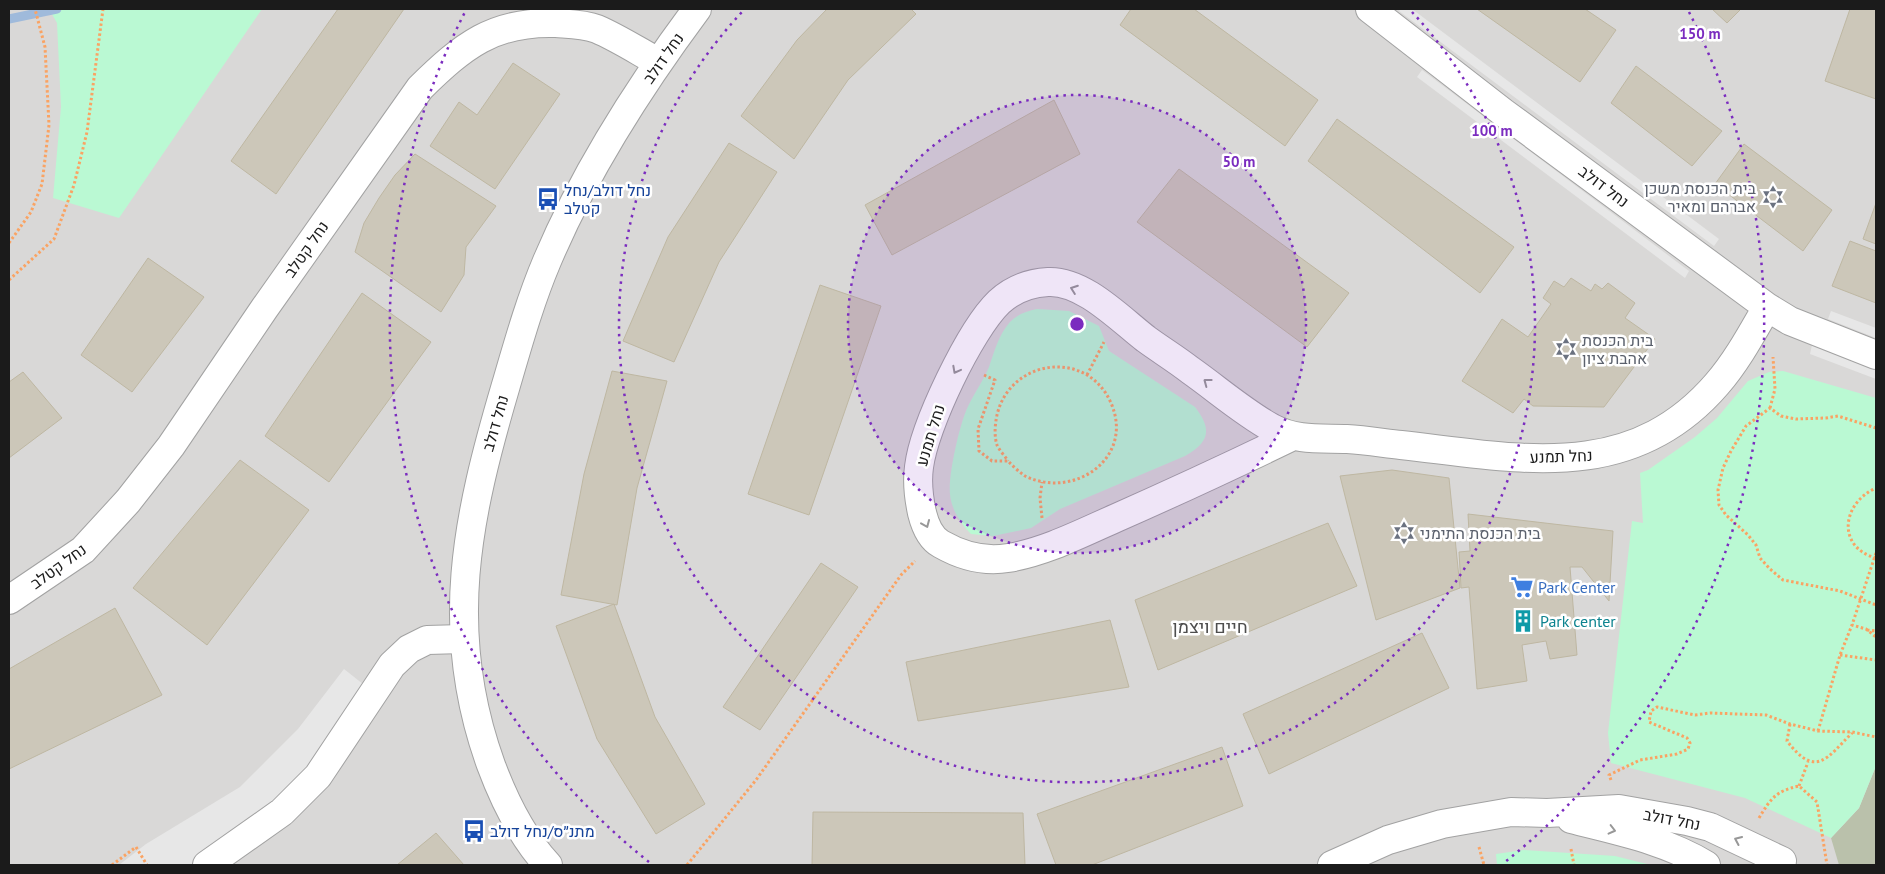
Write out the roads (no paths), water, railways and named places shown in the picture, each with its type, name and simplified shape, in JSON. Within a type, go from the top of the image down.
[{"type":"street","name":"נחל דולב","points":[[548,865],[520,827],[502,796],[479,733],[463,639],[463,598],[467,548],[480,476],[520,339],[547,261],[586,181],[658,62],[697,9]]},
{"type":"street","name":"נחל דולב","points":[[1370,9],[1504,113],[1767,306],[1790,321],[1876,355]]},
{"type":"street","name":"נחל קטלב","points":[[9,600],[83,550],[128,501],[171,446],[269,301],[420,88],[446,62],[470,44],[495,32],[520,16],[577,24],[596,29],[658,62]]},
{"type":"street","name":"נחל תמנע","points":[[1291,437],[1089,530],[1045,547],[1008,558],[987,559],[964,556],[935,542],[924,524],[920,503],[918,468],[941,398],[983,323],[997,304],[1015,289],[1028,285],[1053,282],[1079,290],[1110,309],[1148,340],[1230,400],[1268,426],[1291,437],[1351,440],[1528,458],[1585,458],[1612,452],[1657,434],[1689,412],[1718,384],[1748,341],[1767,306]]},
{"type":"street","points":[[1226,468],[1240,456],[1245,445],[1240,416],[1230,400]]},
{"type":"street","points":[[207,865],[282,812],[318,776],[392,665],[409,649],[428,640],[463,639]]},
{"type":"street","name":"נחל דולב","points":[[1332,865],[1388,840],[1442,824],[1511,812],[1548,813],[1618,809],[1710,827],[1782,864]]},
{"type":"street","name":"נחל דולב","points":[[1548,813],[1645,838],[1677,849],[1706,865]]},
{"type":"waterway","points":[[9,19],[57,9]]},
{"type":"place","name":"בית הכנסת משכן אברהם ומאיר","points":[[1773,197]]},
{"type":"place","name":"נחל דולב/נחל קטלב","points":[[548,199]]},
{"type":"place","name":"בית הכנסת אהבת ציון","points":[[1566,349]]},
{"type":"place","name":"בית הכנסת התימני","points":[[1404,533]]},
{"type":"place","name":"Park Center","points":[[1522,587]]},
{"type":"place","name":"Park center","points":[[1523,621]]},
{"type":"place","name":"מתנ״ס/נחל דולב","points":[[474,831]]},
{"type":"district","name":"חיים ויצמן","points":[[1210,626]]}]
